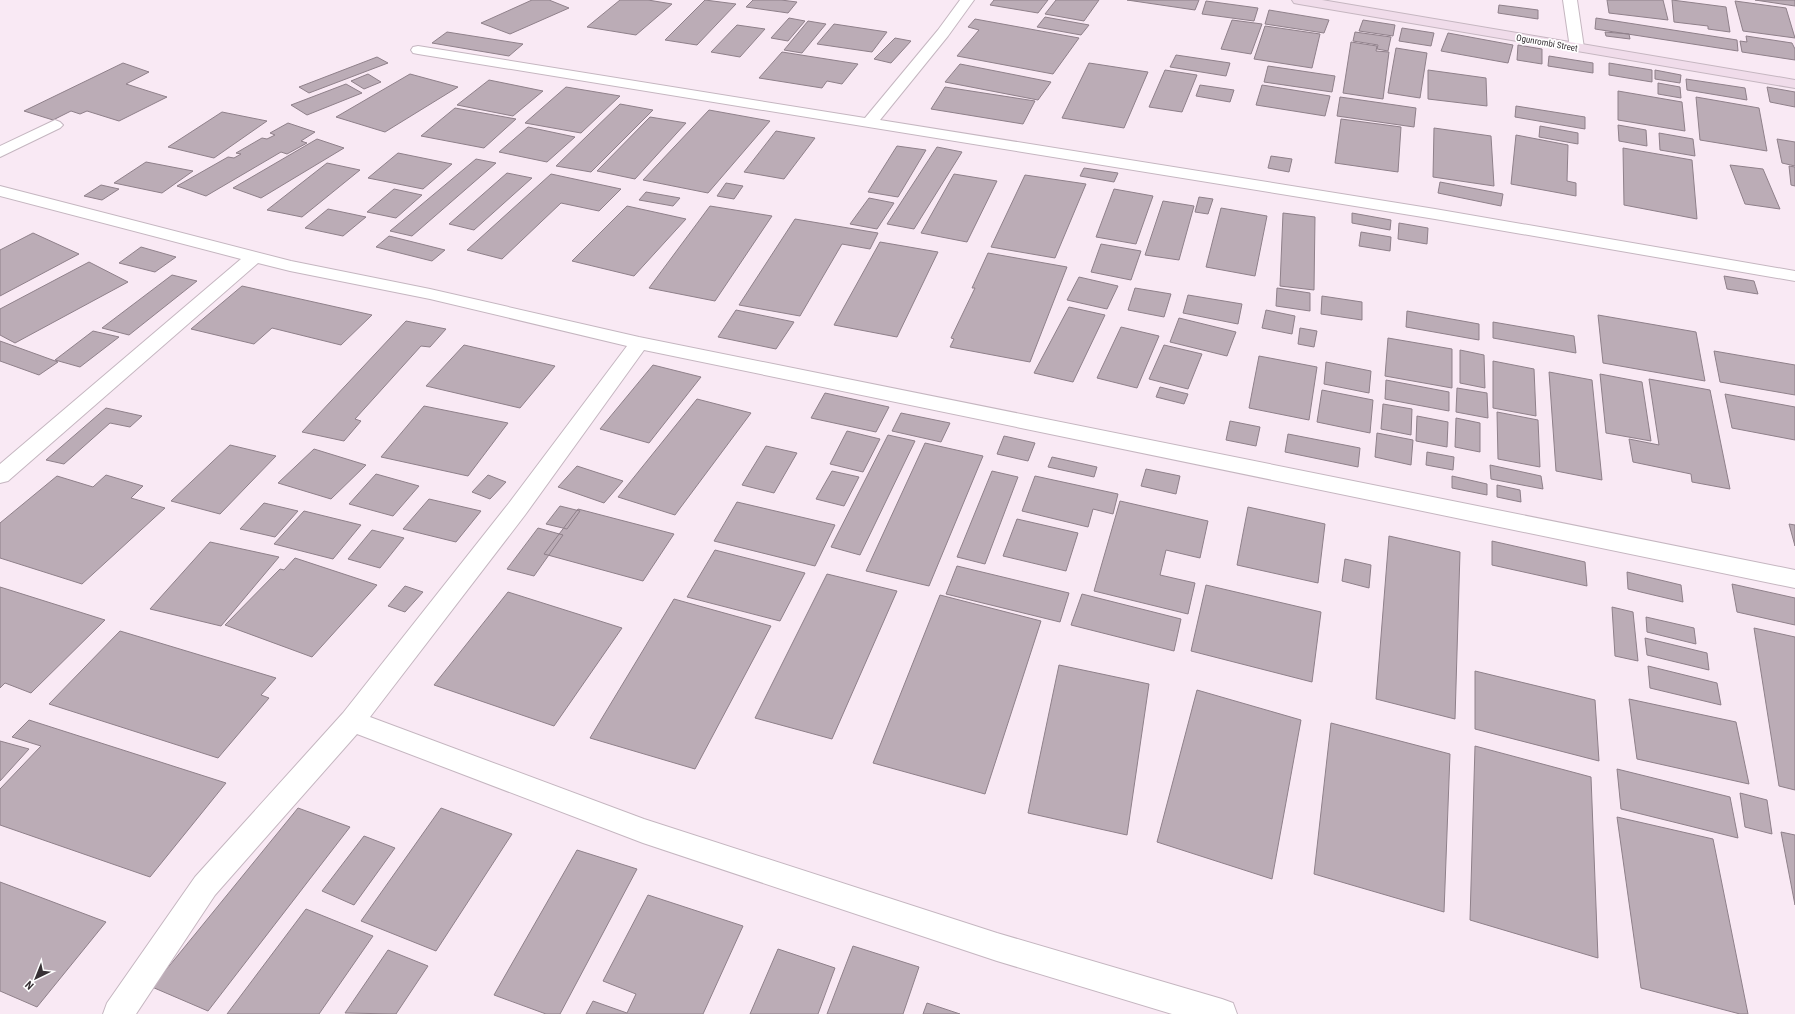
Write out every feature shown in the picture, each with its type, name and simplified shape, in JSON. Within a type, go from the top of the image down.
[{"type":"street","points":[[869,123],[943,33],[967,0]]},
{"type":"street","name":"Ogunrombi Street","points":[[1300,0],[1795,84]]},
{"type":"street","points":[[1570,0],[1577,48]]},
{"type":"street","points":[[418,50],[1434,214],[1795,276]]},
{"type":"street","points":[[0,152],[55,125]]},
{"type":"street","points":[[0,191],[254,257],[430,294],[639,343],[1795,579]]},
{"type":"street","points":[[0,476],[254,257]]},
{"type":"street","points":[[118,1014],[205,886],[352,721],[517,509],[639,343]]},
{"type":"street","points":[[352,721],[643,831],[997,947],[1222,1014]]},
{"type":"building","points":[[532,0],[549,0],[569,8],[510,34],[481,23]]},
{"type":"building","points":[[620,0],[648,0],[672,4],[636,35],[587,27]]},
{"type":"building","points":[[705,0],[736,4],[697,45],[665,40]]},
{"type":"building","points":[[753,0],[781,0],[797,2],[788,13],[746,7]]},
{"type":"building","points":[[994,0],[1048,0],[1038,13],[990,5]]},
{"type":"building","points":[[1056,0],[1099,0],[1084,21],[1045,14]]},
{"type":"building","points":[[1127,0],[1199,0],[1195,10]]},
{"type":"building","points":[[1607,0],[1663,0],[1668,20],[1609,13]]},
{"type":"building","points":[[1672,0],[1726,7],[1730,32],[1708,29],[1708,26],[1674,22]]},
{"type":"building","points":[[1755,0],[1795,0],[1795,6]]},
{"type":"building","points":[[1206,1],[1258,8],[1254,21],[1202,14]]},
{"type":"building","points":[[1735,1],[1786,8],[1795,38],[1743,31]]},
{"type":"building","points":[[1499,5],[1538,10],[1538,19],[1498,13]]},
{"type":"building","points":[[1269,10],[1329,20],[1324,33],[1265,24]]},
{"type":"building","points":[[1045,17],[1089,25],[1081,35],[1037,27]]},
{"type":"building","points":[[789,18],[805,21],[788,41],[771,38]]},
{"type":"building","points":[[1596,18],[1737,40],[1738,51],[1595,29]]},
{"type":"building","points":[[975,19],[1079,38],[1053,74],[957,56],[979,30],[968,27]]},
{"type":"building","points":[[1232,20],[1262,24],[1251,54],[1221,49]]},
{"type":"building","points":[[1363,20],[1395,25],[1393,36],[1359,31]]},
{"type":"building","points":[[808,21],[826,24],[802,53],[784,50]]},
{"type":"building","points":[[834,24],[887,32],[872,52],[817,44]]},
{"type":"building","points":[[737,25],[765,29],[740,57],[711,52]]},
{"type":"building","points":[[1265,26],[1320,34],[1312,68],[1254,59]]},
{"type":"building","points":[[1402,28],[1434,33],[1431,46],[1399,41]]},
{"type":"building","points":[[447,32],[523,44],[509,56],[432,43]]},
{"type":"building","points":[[1355,32],[1391,37],[1388,51],[1377,49],[1378,45],[1353,41]]},
{"type":"building","points":[[1605,32],[1629,34],[1630,39],[1606,36]]},
{"type":"building","points":[[1448,33],[1513,45],[1508,63],[1441,51]]},
{"type":"building","points":[[1746,36],[1792,43],[1795,49],[1795,60],[1742,52],[1740,41],[1747,42]]},
{"type":"building","points":[[895,38],[911,41],[891,63],[874,59]]},
{"type":"building","points":[[1351,42],[1377,46],[1376,51],[1389,52],[1383,99],[1343,93]]},
{"type":"building","points":[[1518,45],[1542,49],[1542,64],[1517,60]]},
{"type":"building","points":[[1396,48],[1427,53],[1420,98],[1388,93]]},
{"type":"building","points":[[782,52],[858,64],[842,84],[827,81],[822,88],[759,78]]},
{"type":"building","points":[[1176,55],[1230,63],[1226,76],[1170,67]]},
{"type":"building","points":[[1549,56],[1593,63],[1593,73],[1548,66]]},
{"type":"building","points":[[377,57],[388,63],[309,93],[299,87]]},
{"type":"building","points":[[123,63],[149,72],[126,84],[167,97],[119,121],[87,111],[80,114],[71,111],[53,120],[24,111]]},
{"type":"building","points":[[1089,63],[1148,72],[1124,128],[1062,118]]},
{"type":"building","points":[[1609,63],[1652,70],[1652,82],[1609,75]]},
{"type":"building","points":[[960,64],[1051,82],[1038,100],[945,82]]},
{"type":"building","points":[[1268,66],[1335,76],[1332,92],[1264,82]]},
{"type":"building","points":[[1165,70],[1197,75],[1182,112],[1149,107]]},
{"type":"building","points":[[1428,70],[1486,78],[1487,106],[1428,99]]},
{"type":"building","points":[[1655,70],[1681,75],[1680,83],[1655,79]]},
{"type":"building","points":[[368,74],[381,82],[364,89],[351,81]]},
{"type":"building","points":[[410,74],[458,87],[385,132],[336,117]]},
{"type":"building","points":[[1686,79],[1745,88],[1747,100],[1687,90]]},
{"type":"building","points":[[489,80],[543,91],[513,116],[457,105]]},
{"type":"building","points":[[1658,83],[1680,87],[1681,98],[1658,94]]},
{"type":"building","points":[[346,84],[362,93],[307,115],[291,105]]},
{"type":"building","points":[[1200,85],[1234,90],[1230,102],[1196,96]]},
{"type":"building","points":[[1262,85],[1330,96],[1325,116],[1256,105]]},
{"type":"building","points":[[566,87],[620,96],[581,133],[525,123]]},
{"type":"building","points":[[945,87],[1035,101],[1023,124],[931,109]]},
{"type":"building","points":[[1767,87],[1795,92],[1795,107],[1770,102]]},
{"type":"building","points":[[1618,91],[1682,102],[1685,131],[1618,120]]},
{"type":"building","points":[[1340,97],[1416,108],[1414,127],[1337,116]]},
{"type":"building","points":[[1696,97],[1759,108],[1767,151],[1700,140]]},
{"type":"building","points":[[620,104],[653,110],[591,172],[556,166]]},
{"type":"building","points":[[1516,106],[1585,117],[1585,129],[1515,117]]},
{"type":"building","points":[[455,108],[516,119],[484,148],[421,136]]},
{"type":"building","points":[[709,110],[770,121],[708,193],[643,180]]},
{"type":"building","points":[[222,112],[267,121],[214,158],[168,147]]},
{"type":"building","points":[[650,117],[686,123],[635,179],[597,171]]},
{"type":"building","points":[[1341,119],[1401,127],[1398,172],[1335,163]]},
{"type":"building","points":[[288,123],[315,132],[301,141],[307,143],[287,154],[281,152],[206,196],[177,186],[228,157],[234,158],[241,154],[236,153],[262,138],[267,139],[275,135],[270,133]]},
{"type":"building","points":[[1618,125],[1646,130],[1647,146],[1619,141]]},
{"type":"building","points":[[1540,126],[1578,133],[1578,144],[1539,137]]},
{"type":"building","points":[[528,127],[575,137],[547,162],[499,152]]},
{"type":"building","points":[[1434,128],[1491,136],[1494,186],[1433,177]]},
{"type":"building","points":[[776,131],[815,138],[784,179],[744,172]]},
{"type":"building","points":[[1659,133],[1693,139],[1695,156],[1660,150]]},
{"type":"building","points":[[1516,135],[1568,145],[1567,181],[1576,183],[1576,196],[1511,184]]},
{"type":"building","points":[[317,139],[344,148],[261,198],[233,188]]},
{"type":"building","points":[[1777,139],[1795,142],[1795,166],[1782,163]]},
{"type":"building","points":[[897,146],[926,150],[898,197],[868,192]]},
{"type":"building","points":[[937,147],[962,152],[914,229],[887,224]]},
{"type":"building","points":[[1623,148],[1692,160],[1697,219],[1624,205]]},
{"type":"building","points":[[398,153],[452,164],[423,189],[368,178]]},
{"type":"building","points":[[1271,156],[1292,159],[1289,172],[1268,168]]},
{"type":"building","points":[[476,159],[496,163],[412,236],[390,231]]},
{"type":"building","points":[[146,162],[193,171],[162,193],[114,183]]},
{"type":"building","points":[[327,163],[360,170],[302,217],[267,210]]},
{"type":"building","points":[[1730,165],[1763,169],[1780,209],[1745,204]]},
{"type":"building","points":[[1789,166],[1795,167],[1795,186],[1791,185]]},
{"type":"building","points":[[1084,168],[1118,173],[1114,182],[1080,176]]},
{"type":"building","points":[[507,173],[532,178],[474,230],[449,224]]},
{"type":"building","points":[[551,174],[621,189],[599,211],[561,203],[502,259],[467,250]]},
{"type":"building","points":[[954,174],[997,181],[967,242],[921,233]]},
{"type":"building","points":[[1025,175],[1086,184],[1055,258],[991,247]]},
{"type":"building","points":[[1440,182],[1503,194],[1501,206],[1438,193]]},
{"type":"building","points":[[726,183],[743,186],[734,199],[717,196]]},
{"type":"building","points":[[101,185],[119,189],[102,200],[84,196]]},
{"type":"building","points":[[394,189],[422,195],[396,218],[367,212]]},
{"type":"building","points":[[1114,189],[1153,196],[1136,244],[1096,237]]},
{"type":"building","points":[[646,192],[680,198],[673,206],[639,200]]},
{"type":"building","points":[[1199,197],[1213,199],[1208,214],[1195,212]]},
{"type":"building","points":[[869,198],[894,203],[877,229],[850,224]]},
{"type":"building","points":[[1163,201],[1194,206],[1179,260],[1145,255]]},
{"type":"building","points":[[627,206],[686,219],[634,276],[572,261]]},
{"type":"building","points":[[710,206],[772,216],[715,301],[649,288]]},
{"type":"building","points":[[1221,208],[1267,216],[1255,276],[1206,267]]},
{"type":"building","points":[[328,209],[366,217],[343,236],[305,228]]},
{"type":"building","points":[[1283,213],[1315,217],[1314,290],[1280,286]]},
{"type":"building","points":[[1352,213],[1391,220],[1390,230],[1352,223]]},
{"type":"building","points":[[795,219],[878,233],[870,249],[842,244],[800,316],[739,305]]},
{"type":"building","points":[[1399,223],[1428,228],[1427,244],[1398,239]]},
{"type":"building","points":[[1361,232],[1391,237],[1390,251],[1359,246]]},
{"type":"building","points":[[33,233],[79,254],[0,296],[0,250]]},
{"type":"building","points":[[389,236],[445,250],[432,261],[376,247]]},
{"type":"building","points":[[880,242],[938,252],[897,337],[834,325]]},
{"type":"building","points":[[1101,244],[1141,251],[1131,280],[1091,272]]},
{"type":"building","points":[[141,247],[176,257],[155,272],[119,263]]},
{"type":"building","points":[[988,253],[1067,267],[1030,362],[950,347],[954,339],[951,338],[975,288],[972,288]]},
{"type":"building","points":[[89,262],[128,282],[15,343],[0,335],[0,309]]},
{"type":"building","points":[[172,275],[197,281],[129,335],[102,328]]},
{"type":"building","points":[[1724,276],[1754,281],[1758,294],[1727,289]]},
{"type":"building","points":[[1079,277],[1118,286],[1107,309],[1067,300]]},
{"type":"building","points":[[242,286],[372,315],[341,345],[272,328],[254,344],[191,329]]},
{"type":"building","points":[[1135,288],[1171,294],[1164,317],[1128,310]]},
{"type":"building","points":[[1277,288],[1310,293],[1310,311],[1276,306]]},
{"type":"building","points":[[1188,295],[1242,304],[1238,324],[1183,313]]},
{"type":"building","points":[[1322,296],[1362,302],[1362,320],[1321,314]]},
{"type":"building","points":[[1069,307],[1105,315],[1073,382],[1034,373]]},
{"type":"building","points":[[736,310],[794,322],[776,349],[718,337]]},
{"type":"building","points":[[1266,310],[1295,316],[1292,334],[1262,328]]},
{"type":"building","points":[[1407,311],[1479,324],[1479,340],[1406,327]]},
{"type":"building","points":[[1598,315],[1696,332],[1705,381],[1603,363]]},
{"type":"building","points":[[1179,318],[1236,332],[1227,356],[1170,342]]},
{"type":"building","points":[[406,321],[446,329],[430,347],[421,346],[355,419],[361,421],[344,441],[302,432]]},
{"type":"building","points":[[1493,322],[1574,336],[1576,353],[1493,338]]},
{"type":"building","points":[[1121,327],[1159,336],[1137,388],[1097,378]]},
{"type":"building","points":[[1300,328],[1317,331],[1314,347],[1298,344]]},
{"type":"building","points":[[93,331],[119,337],[80,367],[55,360]]},
{"type":"building","points":[[1388,338],[1452,349],[1452,388],[1385,376]]},
{"type":"building","points":[[0,341],[58,362],[39,375],[0,361]]},
{"type":"building","points":[[464,345],[555,366],[520,408],[426,386]]},
{"type":"building","points":[[1164,345],[1202,354],[1188,389],[1149,379]]},
{"type":"building","points":[[1460,350],[1484,355],[1485,388],[1460,383]]},
{"type":"building","points":[[1714,351],[1795,365],[1795,395],[1720,382]]},
{"type":"building","points":[[1259,356],[1317,367],[1309,420],[1249,408]]},
{"type":"building","points":[[1493,361],[1534,369],[1536,416],[1493,408]]},
{"type":"building","points":[[1326,362],[1371,371],[1369,393],[1324,384]]},
{"type":"building","points":[[653,365],[701,377],[649,443],[600,429]]},
{"type":"building","points":[[1549,372],[1592,380],[1602,480],[1556,471]]},
{"type":"building","points":[[1600,374],[1642,382],[1651,441],[1606,433]]},
{"type":"building","points":[[1649,379],[1710,390],[1730,489],[1692,482],[1691,474],[1633,462],[1629,439],[1659,445]]},
{"type":"building","points":[[1386,380],[1449,392],[1449,411],[1385,399]]},
{"type":"building","points":[[1160,387],[1188,394],[1184,404],[1156,397]]},
{"type":"building","points":[[1457,388],[1487,393],[1488,418],[1456,412]]},
{"type":"building","points":[[1322,390],[1373,400],[1370,433],[1317,422]]},
{"type":"building","points":[[825,393],[889,407],[876,432],[811,418]]},
{"type":"building","points":[[1725,394],[1795,407],[1795,440],[1732,428]]},
{"type":"building","points":[[697,399],[751,413],[675,515],[618,497]]},
{"type":"building","points":[[1383,404],[1412,409],[1411,435],[1381,429]]},
{"type":"building","points":[[424,406],[508,423],[468,476],[381,457]]},
{"type":"building","points":[[106,408],[142,416],[130,427],[110,423],[64,464],[46,460]]},
{"type":"building","points":[[1497,412],[1538,420],[1540,467],[1498,459]]},
{"type":"building","points":[[901,413],[950,423],[941,442],[892,431]]},
{"type":"building","points":[[1417,416],[1448,422],[1447,447],[1416,441]]},
{"type":"building","points":[[1456,418],[1480,423],[1480,452],[1455,447]]},
{"type":"building","points":[[1230,421],[1260,427],[1256,446],[1226,440]]},
{"type":"building","points":[[847,431],[880,439],[863,472],[830,464]]},
{"type":"building","points":[[1377,433],[1413,440],[1411,465],[1375,457]]},
{"type":"building","points":[[1288,434],[1360,448],[1358,467],[1285,452]]},
{"type":"building","points":[[888,435],[915,441],[860,555],[831,547]]},
{"type":"building","points":[[1004,436],[1035,443],[1028,461],[997,454]]},
{"type":"building","points":[[925,443],[983,456],[929,586],[866,571]]},
{"type":"building","points":[[230,445],[276,456],[220,514],[171,501]]},
{"type":"building","points":[[766,446],[797,453],[774,493],[742,485]]},
{"type":"building","points":[[314,449],[366,465],[331,499],[278,483]]},
{"type":"building","points":[[1427,452],[1454,457],[1453,470],[1426,465]]},
{"type":"building","points":[[1052,457],[1097,467],[1094,477],[1048,467]]},
{"type":"building","points":[[1490,465],[1541,476],[1543,489],[1491,479]]},
{"type":"building","points":[[577,466],[623,481],[604,503],[558,487]]},
{"type":"building","points":[[1146,469],[1180,476],[1176,494],[1141,486]]},
{"type":"building","points":[[832,471],[859,477],[844,506],[816,499]]},
{"type":"building","points":[[992,471],[1018,477],[985,564],[957,557]]},
{"type":"building","points":[[376,474],[419,486],[393,516],[349,504]]},
{"type":"building","points":[[106,475],[143,486],[131,498],[165,508],[82,584],[0,558],[0,523],[57,476],[93,487]]},
{"type":"building","points":[[488,475],[506,482],[490,499],[472,492]]},
{"type":"building","points":[[1035,476],[1118,494],[1113,514],[1093,509],[1088,527],[1022,511]]},
{"type":"building","points":[[1452,476],[1487,484],[1487,495],[1452,488]]},
{"type":"building","points":[[1497,485],[1520,490],[1521,502],[1497,497]]},
{"type":"building","points":[[429,499],[481,511],[456,542],[403,529]]},
{"type":"building","points":[[1120,501],[1208,521],[1200,558],[1166,550],[1160,575],[1195,583],[1188,614],[1094,591]]},
{"type":"building","points":[[737,502],[835,525],[815,566],[714,541]]},
{"type":"building","points":[[264,503],[298,511],[275,537],[240,529]]},
{"type":"building","points":[[560,506],[580,511],[567,529],[546,524]]},
{"type":"building","points":[[1248,507],[1325,524],[1318,583],[1237,565]]},
{"type":"building","points":[[578,509],[674,534],[643,581],[544,554]]},
{"type":"building","points":[[304,511],[361,525],[333,559],[274,544]]},
{"type":"building","points":[[1017,519],[1078,533],[1066,571],[1003,556]]},
{"type":"building","points":[[1789,524],[1795,525],[1795,546]]},
{"type":"building","points":[[538,528],[563,535],[534,576],[507,569]]},
{"type":"building","points":[[372,530],[404,538],[380,568],[348,559]]},
{"type":"building","points":[[1389,536],[1460,552],[1455,719],[1376,699]]},
{"type":"building","points":[[1492,541],[1585,562],[1587,586],[1492,565]]},
{"type":"building","points":[[210,542],[279,557],[221,626],[150,609]]},
{"type":"building","points":[[715,550],[805,573],[780,621],[687,597]]},
{"type":"building","points":[[295,558],[377,585],[312,657],[225,625],[280,569],[284,570]]},
{"type":"building","points":[[1345,559],[1371,565],[1369,588],[1342,581]]},
{"type":"building","points":[[957,566],[1069,593],[1060,622],[946,594]]},
{"type":"building","points":[[1627,572],[1681,585],[1683,602],[1628,589]]},
{"type":"building","points":[[827,574],[897,591],[832,739],[755,718]]},
{"type":"building","points":[[1732,584],[1795,598],[1795,625],[1737,612]]},
{"type":"building","points":[[1206,585],[1321,612],[1312,682],[1191,651]]},
{"type":"building","points":[[405,586],[423,592],[405,612],[388,606]]},
{"type":"building","points":[[0,587],[105,620],[31,693],[5,683],[0,688]]},
{"type":"building","points":[[508,592],[622,628],[554,726],[434,685]]},
{"type":"building","points":[[1082,594],[1181,619],[1174,651],[1071,625]]},
{"type":"building","points":[[940,595],[1041,621],[985,794],[873,763]]},
{"type":"building","points":[[674,599],[771,626],[695,769],[590,738]]},
{"type":"building","points":[[1612,607],[1633,612],[1638,661],[1615,656]]},
{"type":"building","points":[[1646,617],[1694,628],[1696,644],[1647,632]]},
{"type":"building","points":[[1754,628],[1795,637],[1795,790],[1779,786]]},
{"type":"building","points":[[120,631],[276,678],[261,695],[269,698],[218,758],[49,704]]},
{"type":"building","points":[[1645,638],[1707,653],[1709,670],[1647,655]]},
{"type":"building","points":[[1059,665],[1149,684],[1127,835],[1028,813]]},
{"type":"building","points":[[1648,666],[1717,683],[1721,705],[1650,688]]},
{"type":"building","points":[[1475,671],[1595,700],[1599,761],[1475,729]]},
{"type":"building","points":[[1197,690],[1301,720],[1272,879],[1157,842]]},
{"type":"building","points":[[1629,699],[1736,722],[1749,784],[1637,759]]},
{"type":"building","points":[[29,720],[226,783],[150,877],[0,825],[0,789],[41,746],[12,737]]},
{"type":"building","points":[[1331,723],[1450,754],[1444,912],[1314,874]]},
{"type":"building","points":[[0,741],[29,749],[0,781]]},
{"type":"building","points":[[1475,746],[1591,777],[1598,958],[1470,920]]},
{"type":"building","points":[[1617,769],[1730,797],[1738,838],[1621,809]]},
{"type":"building","points":[[1740,793],[1767,800],[1772,834],[1745,827]]},
{"type":"building","points":[[298,808],[350,827],[208,1011],[152,987]]},
{"type":"building","points":[[441,808],[512,834],[436,951],[361,921]]},
{"type":"building","points":[[1617,817],[1713,839],[1748,1014],[1740,1014],[1641,988]]},
{"type":"building","points":[[1781,832],[1795,835],[1795,905]]},
{"type":"building","points":[[364,836],[395,848],[354,905],[322,891]]},
{"type":"building","points":[[577,850],[637,869],[560,1014],[546,1014],[494,995]]},
{"type":"building","points":[[0,882],[106,922],[37,1007],[0,991]]},
{"type":"building","points":[[648,895],[743,926],[703,1014],[586,1014],[593,1001],[627,1013],[636,994],[603,981]]},
{"type":"building","points":[[306,909],[373,936],[319,1014],[227,1014]]},
{"type":"building","points":[[853,946],[919,967],[903,1014],[827,1014]]},
{"type":"building","points":[[778,949],[835,968],[818,1014],[750,1014]]},
{"type":"building","points":[[388,950],[428,966],[396,1014],[345,1013]]},
{"type":"building","points":[[927,1003],[960,1014],[923,1014]]}]
